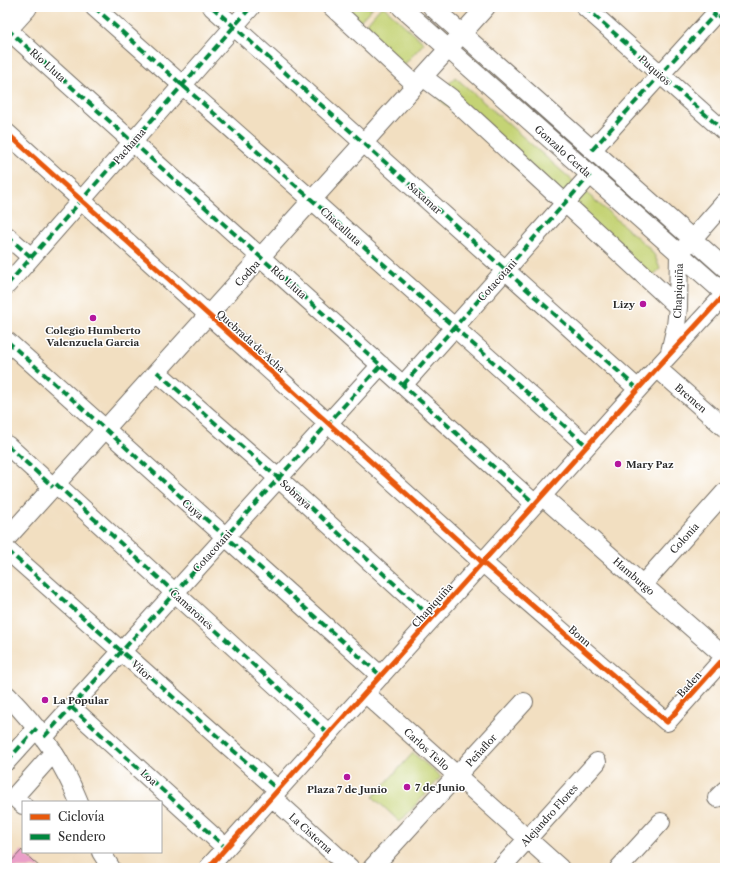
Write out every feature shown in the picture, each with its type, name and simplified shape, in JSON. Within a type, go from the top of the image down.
[{"type":"main road","points":[[7,28],[26,7]]},
{"type":"street","name":"Chacalluta","points":[[94,7],[586,446]]},
{"type":"street","name":"Saxamar","points":[[212,7],[638,389]]},
{"type":"street","name":"Pachama","points":[[7,285],[251,7]]},
{"type":"street","points":[[332,7],[420,81],[451,98],[678,307]]},
{"type":"street","name":"Gonzalo Cerda","points":[[401,7],[725,294]]},
{"type":"street","name":"Gonzalo Cerda","points":[[432,7],[725,268]]},
{"type":"street","name":"Codpa","points":[[7,538],[486,7]]},
{"type":"street","name":"Puquios","points":[[585,7],[725,132]]},
{"type":"street","points":[[592,150],[717,14]]},
{"type":"street","name":"Río Lluta","points":[[7,28],[403,385],[538,500]]},
{"type":"street","name":"Quebrada de Acha","points":[[7,133],[482,562]]},
{"type":"street","name":"Cotacotani","points":[[403,385],[590,175]]},
{"type":"street","name":"Chapiquiña","points":[[208,868],[669,354],[676,326],[678,307],[679,254],[725,202]]},
{"type":"street","points":[[7,236],[31,257]]},
{"type":"street","points":[[669,354],[725,294]]},
{"type":"street","name":"Cuya","points":[[7,341],[381,676]]},
{"type":"street","name":"Cotacotani","points":[[7,762],[71,707],[381,365]]},
{"type":"street","name":"Bremen","points":[[656,368],[725,428]]},
{"type":"street","name":"Sobraya","points":[[157,372],[278,478],[432,618]]},
{"type":"street","name":"Camarones","points":[[7,445],[174,593],[329,734]]},
{"type":"street","name":"Colonia","points":[[643,584],[725,492]]},
{"type":"street","name":"Hamburgo","points":[[538,500],[643,584],[722,665]]},
{"type":"street","name":"Vítor","points":[[7,550],[121,652],[275,794]]},
{"type":"street","name":"Bonn","points":[[482,562],[667,722]]},
{"type":"street","name":"Baden","points":[[667,722],[722,665]]},
{"type":"street","name":"Carlos Tello","points":[[365,693],[560,868]]},
{"type":"street","points":[[7,695],[41,732],[69,778],[79,801]]},
{"type":"street","name":"Peñaflor","points":[[372,868],[524,702]]},
{"type":"street","name":"Loa","points":[[71,707],[226,848]]},
{"type":"street","points":[[22,804],[14,797],[54,752]]},
{"type":"street","name":"Alejandro Flores","points":[[502,868],[597,762]]},
{"type":"street","name":"La Cisterna","points":[[275,794],[350,868]]},
{"type":"street","points":[[620,868],[661,822]]},
{"type":"street","points":[[102,853],[112,868]]},
{"type":"green space","points":[[338,7],[373,7],[357,24]]},
{"type":"green space","points":[[381,7],[384,7],[424,43],[402,67],[361,30]]},
{"type":"green space","points":[[455,77],[648,247],[655,256],[660,269],[646,282],[437,97]]},
{"type":"green space","name":"7 de Junio","points":[[413,753],[441,777],[400,822],[373,797]]},
{"type":"building","points":[[22,850],[22,853],[24,853],[41,868],[7,868],[7,866]]},
{"type":"marked path","points":[[94,7],[587,446]]},
{"type":"marked path","points":[[212,7],[638,389]]},
{"type":"marked path","points":[[7,285],[251,7]]},
{"type":"marked path","points":[[585,7],[725,132]]},
{"type":"marked path","points":[[709,7],[725,22]]},
{"type":"marked path","points":[[592,150],[716,13]]},
{"type":"marked path","points":[[7,29],[535,504]]},
{"type":"marked path","points":[[403,385],[590,175]]},
{"type":"marked path","points":[[7,236],[31,257]]},
{"type":"marked path","points":[[7,341],[381,676]]},
{"type":"marked path","points":[[44,737],[381,365]]},
{"type":"marked path","points":[[157,372],[278,478],[432,618]]},
{"type":"marked path","points":[[7,445],[53,487]]},
{"type":"marked path","points":[[56,484],[329,734]]},
{"type":"marked path","points":[[7,550],[278,790]]},
{"type":"marked path","points":[[71,707],[226,848]]},
{"type":"marked path","points":[[7,761],[37,728]]},
{"type":"cycle path","points":[[7,133],[482,562],[667,722],[725,657]]},
{"type":"cycle path","points":[[208,868],[725,294]]},
{"type":"place","name":"Lizy","points":[[643,304]]},
{"type":"place","name":"Colegio Humberto Valenzuela Garcia","points":[[93,318]]},
{"type":"place","name":"Mary Paz","points":[[618,464]]},
{"type":"place","name":"La Popular","points":[[45,700]]},
{"type":"place","name":"Plaza 7 de Junio","points":[[347,777]]},
{"type":"place","name":"7 de Junio","points":[[407,787]]}]
